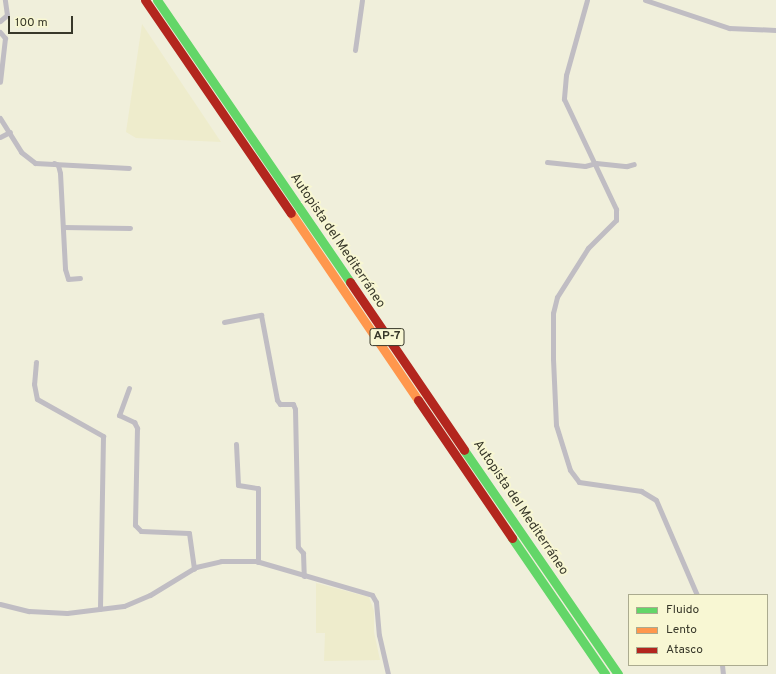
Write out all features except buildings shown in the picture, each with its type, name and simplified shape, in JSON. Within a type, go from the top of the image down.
[{"type":"highway","name":"Autopista del Mediterráneo","points":[[146,0],[606,674]]},
{"type":"highway","name":"Autopista del Mediterráneo","points":[[156,0],[618,674]]},
{"type":"street","points":[[0,21],[7,15],[5,0]]},
{"type":"street","points":[[355,50],[362,0]]},
{"type":"street","points":[[587,0],[566,75],[564,99],[616,209],[616,220],[581,258],[557,297],[553,313],[552,359],[556,425],[570,470],[579,482],[641,491],[656,500],[696,594]]},
{"type":"street","points":[[645,0],[729,28],[776,30]]},
{"type":"street","points":[[0,32],[5,38],[0,82]]},
{"type":"street","points":[[0,118],[30,161],[35,163],[129,168]]},
{"type":"street","points":[[0,137],[10,132]]},
{"type":"street","points":[[547,162],[585,166],[593,163],[627,166],[634,164]]},
{"type":"street","points":[[54,163],[58,165],[60,173],[68,279],[80,278]]},
{"type":"street","points":[[63,227],[130,228]]},
{"type":"street","points":[[224,322],[261,315],[277,400],[280,404],[293,404],[295,409],[298,547],[303,553],[304,576]]},
{"type":"street","points":[[36,362],[34,384],[38,399],[103,436],[100,609]]},
{"type":"street","points":[[129,388],[119,415],[134,422],[137,428],[135,525],[141,531],[189,533],[194,569]]},
{"type":"street","points":[[236,444],[238,485],[258,488],[258,562]]},
{"type":"street","points":[[0,604],[29,610],[67,613],[124,606],[137,601],[194,569],[221,561],[258,562],[372,595],[376,602],[379,635],[388,674]]},
{"type":"shaded area","points":[[142,24],[221,142],[136,138],[126,132]]},
{"type":"shaded area","points":[[316,583],[369,597],[374,611],[374,632],[380,660],[324,661],[325,633],[316,633]]},
{"type":"traffic: fast","points":[[157,0],[350,282]]},
{"type":"traffic: fast","points":[[464,450],[618,674]]},
{"type":"traffic: fast","points":[[512,538],[605,674]]},
{"type":"traffic: slow","points":[[291,213],[418,400]]},
{"type":"traffic: jam","points":[[145,0],[291,213]]},
{"type":"traffic: jam","points":[[350,282],[464,450]]},
{"type":"traffic: jam","points":[[418,400],[512,538]]}]
